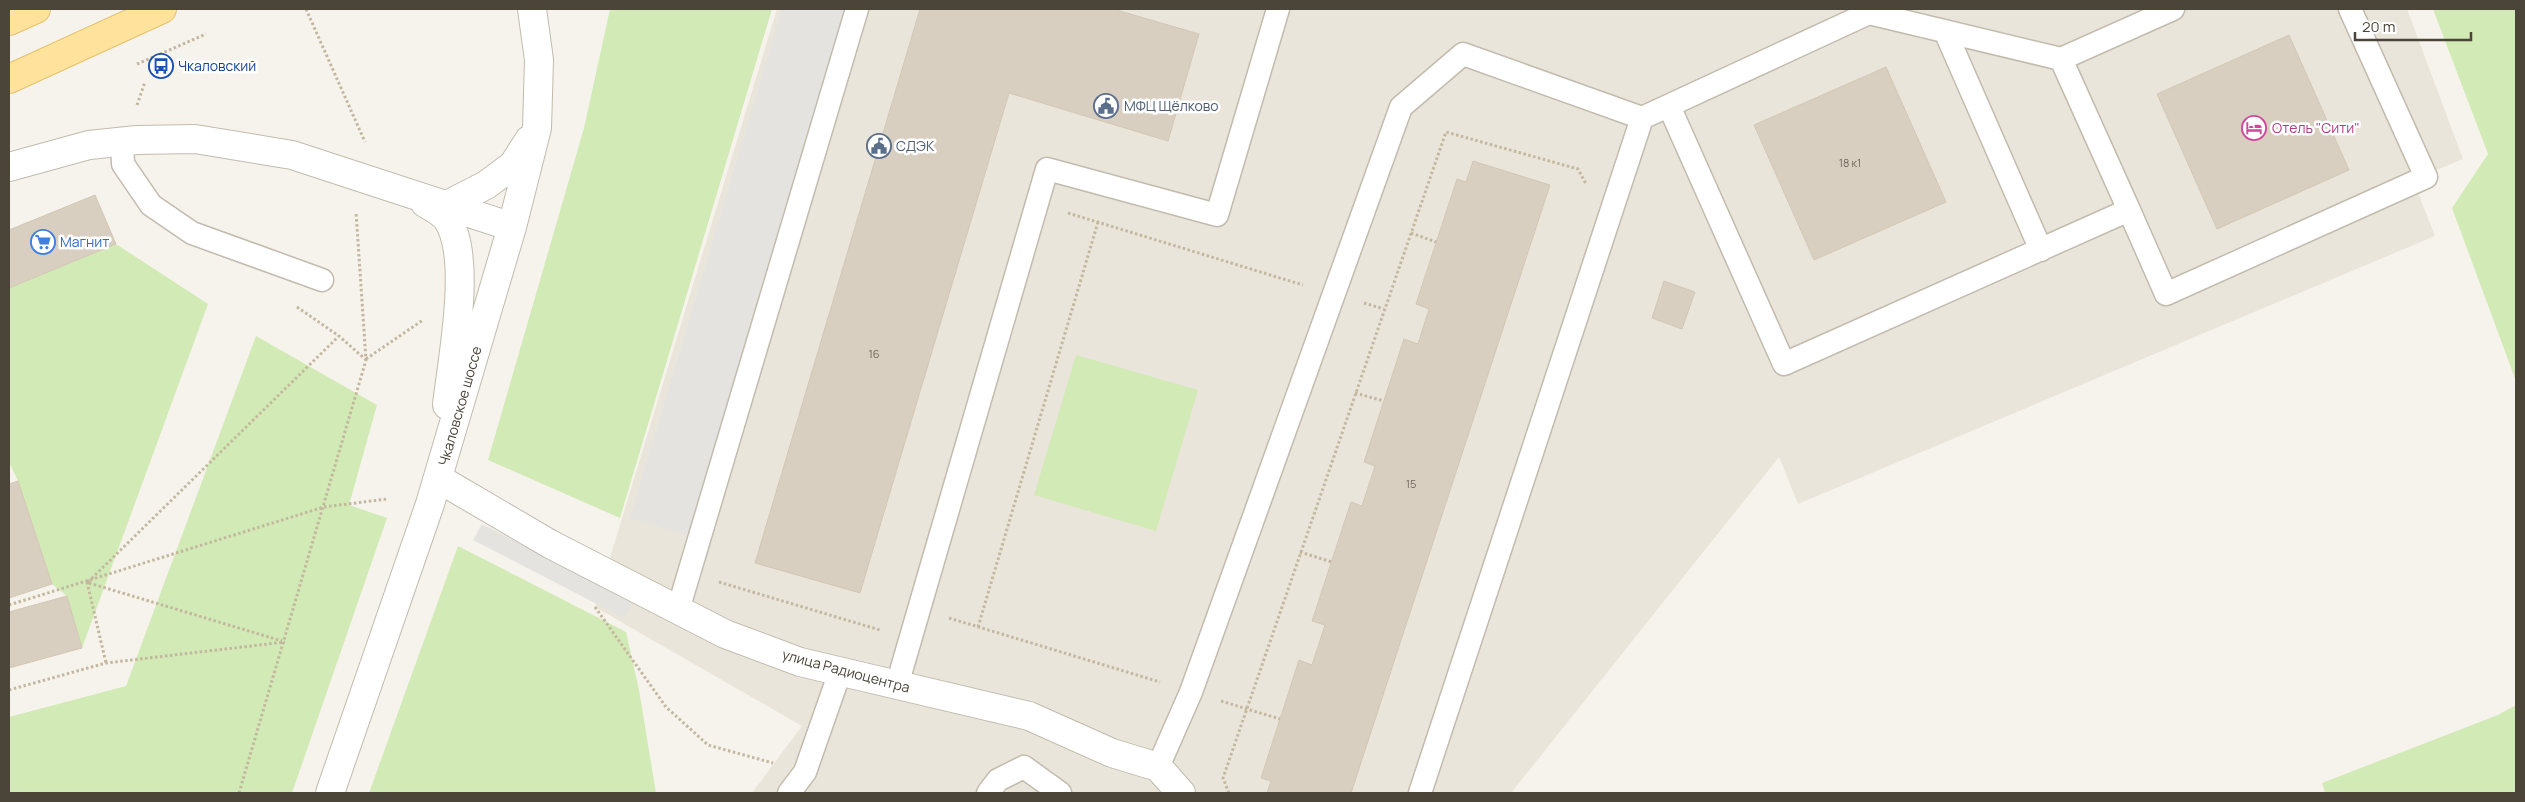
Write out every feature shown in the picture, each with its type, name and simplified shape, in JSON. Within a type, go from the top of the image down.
[{"type":"main road","points":[[9,21],[36,9]]},
{"type":"main road","points":[[9,79],[162,9]]},
{"type":"street","name":"Чкаловское шоссе","points":[[330,793],[438,479],[512,227],[537,128],[539,60],[532,9]]},
{"type":"street","points":[[447,205],[486,185],[513,165],[537,128]]},
{"type":"street","points":[[9,167],[90,145],[122,141],[195,139],[242,145],[292,155],[512,227]]},
{"type":"street","points":[[411,194],[446,217],[458,243],[461,275],[438,479]]},
{"type":"street","name":"улица Радиоцентра","points":[[438,479],[550,544],[725,634],[800,662],[1030,716],[1112,753],[1158,767]]},
{"type":"street","points":[[1158,767],[1181,793]]},
{"type":"lane","points":[[678,610],[857,9]]},
{"type":"lane","points":[[897,685],[1048,169],[1217,215],[1278,9]]},
{"type":"lane","points":[[1158,767],[1191,692],[1401,107],[1462,54],[1642,118],[1868,11],[2061,59],[2173,9]]},
{"type":"lane","points":[[2061,59],[2166,294],[2426,178],[2350,9]]},
{"type":"lane","points":[[1945,31],[2041,250]]},
{"type":"lane","points":[[1669,106],[1784,364],[2129,210]]},
{"type":"lane","points":[[1420,793],[1642,118]]},
{"type":"lane","points":[[122,141],[123,164],[151,204],[192,233],[322,280]]},
{"type":"lane","points":[[789,793],[805,772],[840,672]]},
{"type":"lane","points":[[988,793],[998,780],[1024,767],[1060,793]]},
{"type":"path","points":[[307,9],[366,145]]},
{"type":"path","points":[[137,64],[206,34]]},
{"type":"path","points":[[136,106],[145,82]]},
{"type":"path","points":[[1229,793],[1222,778],[1446,132],[1578,169],[1587,185]]},
{"type":"path","points":[[1037,203],[1384,310]]},
{"type":"path","points":[[239,793],[285,642],[366,360],[356,210]]},
{"type":"path","points":[[978,627],[1098,222]]},
{"type":"path","points":[[1411,233],[1436,242]]},
{"type":"path","points":[[366,360],[427,317]]},
{"type":"path","points":[[87,582],[339,336]]},
{"type":"path","points":[[1355,393],[1384,401]]},
{"type":"path","points":[[9,605],[324,507],[387,498]]},
{"type":"path","points":[[1300,552],[1332,562]]},
{"type":"path","points":[[689,574],[910,639]]},
{"type":"path","points":[[87,582],[285,642]]},
{"type":"path","points":[[87,582],[106,663]]},
{"type":"path","points":[[594,606],[666,707],[708,746],[805,772]]},
{"type":"path","points":[[919,608],[1280,719]]},
{"type":"path","points":[[9,690],[106,663],[285,642]]},
{"type":"shaded area","points":[[777,9],[2407,9],[2463,159],[2413,180],[2435,236],[1798,504],[1779,457],[1511,793],[752,793],[802,726],[595,607]]},
{"type":"shaded area","points":[[782,9],[848,9],[691,536],[630,518]]},
{"type":"shaded area","points":[[482,524],[633,602],[624,618],[473,540]]},
{"type":"green space","points":[[610,9],[772,9],[620,518],[488,460],[584,128]]},
{"type":"green space","points":[[2433,9],[2516,9],[2516,381],[2452,208],[2488,154]]},
{"type":"green space","points":[[116,244],[208,304],[82,648],[67,596],[52,584],[18,481],[9,462],[9,288]]},
{"type":"green space","points":[[256,336],[377,405],[349,505],[387,518],[292,793],[9,793],[9,717],[126,686]]},
{"type":"green space","points":[[1076,355],[1198,390],[1156,531],[1034,495]]},
{"type":"green space","points":[[458,546],[626,632],[639,690],[656,793],[369,793]]},
{"type":"green space","points":[[2516,705],[2516,793],[2325,793],[2322,783],[2498,715]]},
{"type":"building","points":[[920,9],[1113,9],[1199,34],[1168,141],[1009,93],[860,593],[755,563]]},
{"type":"building","points":[[2289,35],[2349,170],[2217,229],[2157,94]]},
{"type":"building","points":[[1886,67],[1946,202],[1814,260],[1754,125]]},
{"type":"building","points":[[1473,161],[1550,185],[1351,793],[1267,793],[1271,781],[1261,778],[1299,660],[1312,665],[1325,625],[1312,621],[1351,502],[1362,506],[1375,466],[1364,462],[1404,339],[1418,344],[1429,309],[1416,304],[1457,179],[1466,182]]},
{"type":"building","points":[[95,195],[116,244],[9,288],[9,230]]},
{"type":"building","points":[[1664,281],[1695,292],[1682,329],[1652,318]]},
{"type":"building","points":[[18,481],[52,584],[9,598],[9,484]]},
{"type":"building","points":[[67,596],[82,648],[9,668],[9,612]]},
{"type":"place","name":"Чкаловский","points":[[161,66]]},
{"type":"place","name":"МФЦ Щёлково","points":[[1106,106]]},
{"type":"place","name":"Отель \"Сити\"","points":[[2254,128]]},
{"type":"place","name":"СДЭК","points":[[879,146]]},
{"type":"place","name":"Магнит","points":[[43,242]]}]
